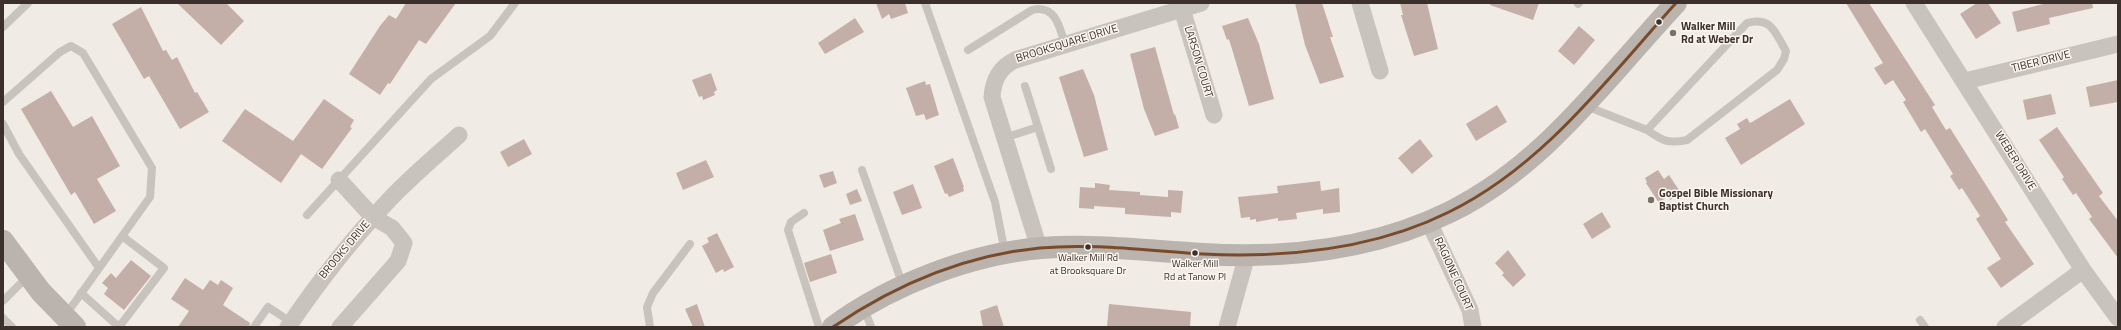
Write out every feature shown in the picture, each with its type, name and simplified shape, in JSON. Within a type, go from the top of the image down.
[{"type":"street","name":"BROOKSQUARE DRIVE","points":[[1039,248],[992,97],[997,75],[1006,64],[1015,60],[1200,3]]},
{"type":"street","points":[[1360,3],[1380,71]]},
{"type":"street","points":[[833,327],[867,317],[903,286],[966,264],[1005,254],[1039,248],[1114,248],[1206,254],[1304,254],[1330,250],[1398,233],[1429,222],[1481,195],[1521,167],[1586,106],[1676,3]]},
{"type":"street","name":"WEBER DRIVE","points":[[1914,3],[2083,270],[2118,318]]},
{"type":"street","name":"LARSON COURT","points":[[1182,9],[1214,115]]},
{"type":"street","name":"TIBER DRIVE","points":[[1964,81],[2118,44]]},
{"type":"street","points":[[338,180],[373,217],[391,198],[460,135]]},
{"type":"street","name":"BROOKS DRIVE","points":[[289,325],[322,276],[373,217],[392,228],[404,243],[398,261],[340,327]]},
{"type":"street","name":"RAGIONE COURT","points":[[1429,222],[1470,310],[1473,327]]},
{"type":"street","points":[[3,241],[28,275],[70,322]]},
{"type":"street","points":[[1227,327],[1247,254]]},
{"type":"street","points":[[2005,327],[2083,270]]},
{"type":"lane","points":[[3,27],[28,3]]},
{"type":"lane","points":[[307,215],[431,79],[490,36],[515,3]]},
{"type":"lane","points":[[926,3],[995,202],[1005,254]]},
{"type":"lane","points":[[968,50],[1032,10],[1040,8],[1048,9],[1053,15],[1061,29],[1065,45]]},
{"type":"lane","points":[[1586,106],[1647,130],[1662,140],[1674,143],[1687,140],[1777,70],[1784,59],[1786,51],[1770,24],[1758,20],[1747,23],[1647,130]]},
{"type":"lane","points":[[3,102],[60,52],[71,46],[83,53],[152,168],[150,197],[81,293],[70,322]]},
{"type":"lane","points":[[1025,86],[1051,169]]},
{"type":"lane","points":[[3,124],[19,154],[99,268]]},
{"type":"lane","points":[[1004,138],[1038,127]]},
{"type":"lane","points":[[862,170],[903,286]]},
{"type":"lane","points":[[804,213],[791,222],[788,230],[819,327]]},
{"type":"lane","points":[[81,293],[120,327],[164,268],[122,236]]},
{"type":"lane","points":[[650,327],[647,307],[653,293],[690,244]]},
{"type":"lane","points":[[3,301],[28,275]]},
{"type":"lane","points":[[254,327],[268,307],[289,325]]},
{"type":"lane","points":[[3,318],[12,327]]},
{"type":"building","points":[[177,3],[226,3],[244,21],[221,45]]},
{"type":"building","points":[[406,3],[456,3],[426,44],[419,40],[390,84],[388,83],[380,95],[349,74],[380,26],[389,15],[396,19]]},
{"type":"building","points":[[876,3],[905,3],[908,13],[891,19],[889,14],[882,19]]},
{"type":"building","points":[[1295,3],[1322,3],[1333,37],[1330,37],[1344,77],[1320,84],[1305,45]]},
{"type":"building","points":[[1400,3],[1427,3],[1438,49],[1414,56],[1401,15],[1403,15]]},
{"type":"building","points":[[1490,3],[1539,3],[1533,20],[1490,5]]},
{"type":"building","points":[[1846,3],[1869,3],[1935,105],[1932,107],[1946,130],[1950,128],[2008,220],[2005,222],[2034,264],[2001,288],[1987,268],[2001,259],[1976,219],[1980,216],[1962,188],[1959,190],[1950,176],[1953,174],[1925,129],[1921,132],[1903,102],[1906,100],[1893,80],[1885,85],[1874,68],[1883,63]]},
{"type":"building","points":[[1977,3],[1988,3],[2001,23],[1976,39],[1960,14]]},
{"type":"building","points":[[2047,3],[2092,3],[2093,8],[2049,18],[2050,24],[2017,32],[2012,12]]},
{"type":"building","points":[[141,7],[163,51],[166,50],[172,60],[177,57],[195,93],[197,92],[209,112],[180,129],[149,76],[144,79],[112,24]]},
{"type":"building","points":[[855,18],[864,32],[825,54],[818,43]]},
{"type":"building","points":[[1248,18],[1259,44],[1274,99],[1249,106],[1229,39],[1227,40],[1222,26]]},
{"type":"building","points":[[1579,26],[1595,40],[1574,65],[1558,51]]},
{"type":"building","points":[[1155,47],[1179,128],[1155,136],[1144,109],[1130,54]]},
{"type":"building","points":[[1083,69],[1094,95],[1108,150],[1084,157],[1059,77]]},
{"type":"building","points":[[711,73],[717,90],[714,92],[715,95],[703,100],[702,96],[699,97],[692,80]]},
{"type":"building","points":[[2118,80],[2118,102],[2090,107],[2086,87]]},
{"type":"building","points":[[925,81],[926,85],[930,84],[939,115],[926,120],[924,114],[916,116],[906,88]]},
{"type":"building","points":[[51,91],[73,127],[92,116],[120,166],[97,179],[116,211],[94,224],[75,192],[71,195],[21,109]]},
{"type":"building","points":[[2051,94],[2056,114],[2027,120],[2023,100]]},
{"type":"building","points":[[324,99],[354,120],[350,127],[352,128],[322,169],[301,154],[281,183],[222,141],[245,109],[293,141]]},
{"type":"building","points":[[1790,99],[1805,124],[1741,165],[1725,138],[1740,129],[1737,124],[1747,118],[1750,123]]},
{"type":"building","points":[[1497,105],[1507,122],[1476,141],[1466,124]]},
{"type":"building","points":[[2057,127],[2103,193],[2099,196],[2118,221],[2118,258],[2089,219],[2092,217],[2076,193],[2073,195],[2062,179],[2064,177],[2039,140]]},
{"type":"building","points":[[524,139],[532,154],[508,167],[500,152]]},
{"type":"building","points":[[1420,139],[1433,156],[1412,174],[1398,158]]},
{"type":"building","points":[[953,158],[964,187],[964,191],[949,197],[947,193],[945,194],[934,166]]},
{"type":"building","points":[[706,160],[714,177],[683,190],[676,173]]},
{"type":"building","points":[[1658,170],[1664,179],[1669,175],[1681,193],[1670,200],[1668,196],[1659,203],[1646,183],[1645,178]]},
{"type":"building","points":[[833,171],[837,183],[824,188],[819,175]]},
{"type":"building","points":[[1320,181],[1321,191],[1339,188],[1340,212],[1323,214],[1323,209],[1296,213],[1297,219],[1278,221],[1278,218],[1256,222],[1256,219],[1250,220],[1250,217],[1241,218],[1238,197],[1278,193],[1277,186]]},
{"type":"building","points":[[1095,183],[1110,185],[1109,190],[1140,192],[1140,195],[1168,197],[1168,190],[1183,191],[1181,213],[1171,212],[1171,217],[1125,214],[1125,208],[1094,206],[1094,209],[1079,208],[1080,187],[1095,188]]},
{"type":"building","points":[[913,184],[922,208],[902,215],[893,192]]},
{"type":"building","points":[[857,189],[862,201],[850,205],[846,194]]},
{"type":"building","points":[[1602,212],[1611,227],[1592,239],[1583,224]]},
{"type":"building","points":[[855,214],[864,240],[830,251],[823,230],[841,223],[839,219]]},
{"type":"building","points":[[717,233],[734,267],[724,272],[723,269],[716,273],[702,246],[709,242],[707,238]]},
{"type":"building","points":[[1508,250],[1526,275],[1513,287],[1502,275],[1504,273],[1495,263]]},
{"type":"building","points":[[831,254],[837,273],[810,282],[804,263]]},
{"type":"building","points":[[131,260],[151,276],[124,310],[104,294],[108,288],[102,283],[111,273],[116,278]]},
{"type":"building","points":[[185,278],[203,290],[210,280],[218,285],[221,280],[233,288],[223,305],[250,323],[249,327],[178,327],[189,311],[171,299]]},
{"type":"building","points":[[697,304],[705,327],[693,327],[685,309]]},
{"type":"building","points":[[1109,304],[1191,312],[1190,327],[1107,327]]},
{"type":"building","points":[[997,305],[1004,327],[983,327],[980,311]]},
{"type":"transit line","points":[[833,327],[881,298],[932,274],[985,257],[1012,252],[1040,248],[1081,246],[1235,255],[1298,252],[1329,249],[1360,243],[1420,225],[1449,212],[1483,193],[1514,171],[1544,146],[1599,90],[1676,3]]},
{"type":"place","name":"Walker Mill Rd at Weber Dr","points":[[1673,33]]},
{"type":"place","name":"Gospel Bible Missionary Baptist Church","points":[[1651,200]]},
{"type":"place","name":"Walker Mill Rd at Brooksquare Dr","points":[[1088,247]]},
{"type":"place","name":"Walker Mill Rd at Tanow Pl","points":[[1195,253]]}]
